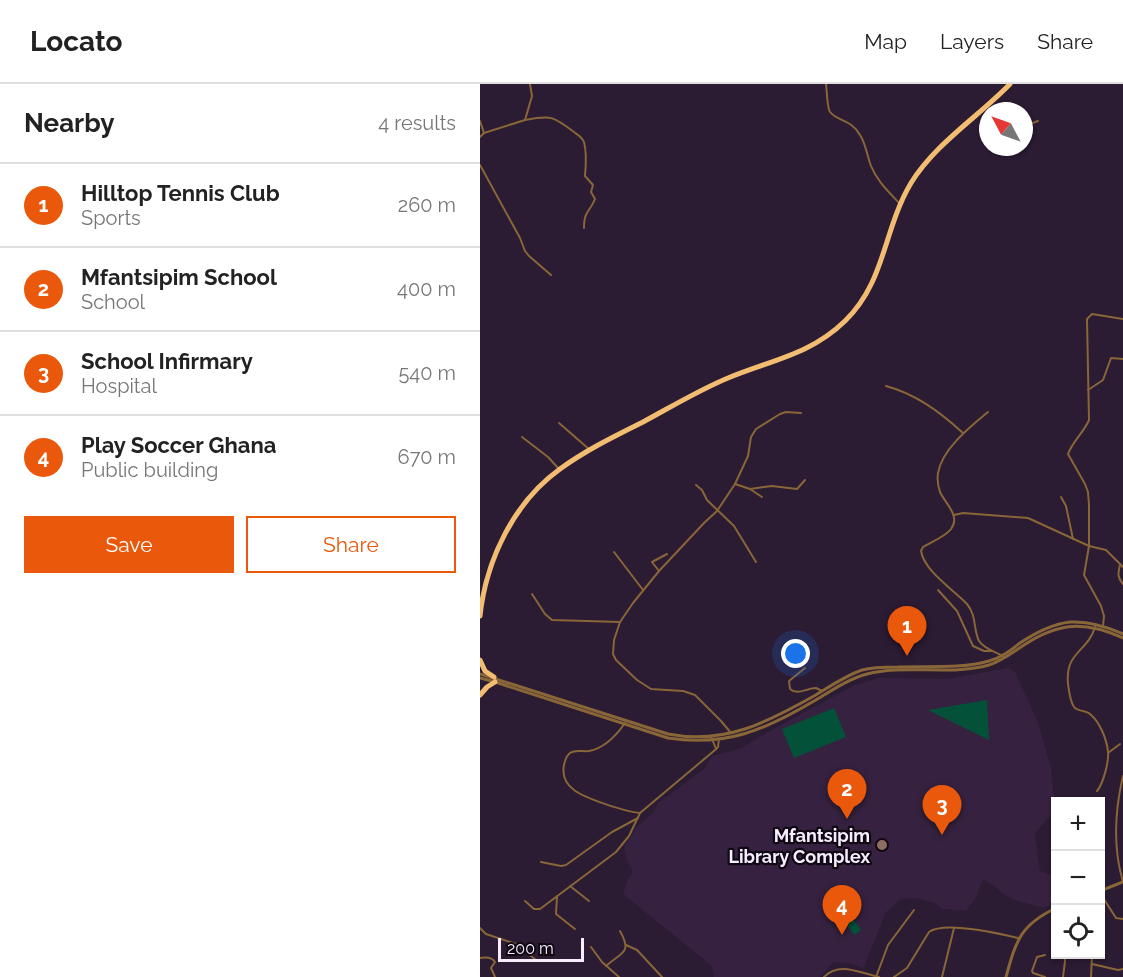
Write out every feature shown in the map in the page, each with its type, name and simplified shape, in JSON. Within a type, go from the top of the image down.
[{"type":"highway","points":[[994,102],[1009,84]]},
{"type":"highway","points":[[480,616],[487,577],[503,537],[528,500],[560,469],[590,450],[727,378],[808,348],[832,332],[854,312],[878,272],[900,204],[914,180],[924,165],[942,146],[979,117]]},
{"type":"highway","points":[[480,660],[485,671],[495,680],[480,695]]},
{"type":"street","points":[[525,120],[532,96],[531,84]]},
{"type":"street","points":[[826,84],[829,110],[833,115],[851,124],[858,132],[876,176],[900,204]]},
{"type":"street","points":[[480,137],[484,133],[546,116],[560,121],[583,140],[586,156],[585,176],[593,185],[591,192],[594,199],[585,214],[584,228]]},
{"type":"street","points":[[480,121],[484,133]]},
{"type":"street","points":[[1033,123],[1038,121]]},
{"type":"street","points":[[480,165],[525,250],[551,275]]},
{"type":"street","points":[[1103,626],[1104,616],[1101,606],[1084,574],[1089,546],[1088,492],[1068,454],[1089,420],[1087,319],[1092,314],[1123,319]]},
{"type":"street","points":[[1088,390],[1102,380],[1111,358],[1123,359]]},
{"type":"street","points":[[886,386],[903,390],[917,398],[948,419],[963,433]]},
{"type":"street","points":[[731,733],[698,696],[683,691],[651,689],[634,678],[616,660],[613,654],[614,640],[620,622],[643,590],[717,511],[735,484],[748,456],[751,437],[756,429],[786,412],[801,413]]},
{"type":"street","points":[[988,412],[963,433],[940,466],[938,485],[940,493],[952,509],[954,523],[951,529],[923,547],[921,555],[928,566],[968,605],[982,645],[1004,656]]},
{"type":"street","points":[[559,423],[590,450]]},
{"type":"street","points":[[522,437],[560,469]]},
{"type":"street","points":[[750,489],[772,486],[797,489],[805,480]]},
{"type":"street","points":[[735,484],[750,489],[762,497]]},
{"type":"street","points":[[696,485],[717,511],[734,526],[756,562]]},
{"type":"street","points":[[1061,497],[1066,506],[1073,538]]},
{"type":"street","points":[[954,515],[963,513],[1028,518],[1089,546],[1106,550],[1122,566],[1118,574],[1123,584]]},
{"type":"street","points":[[614,552],[643,590]]},
{"type":"street","points":[[659,571],[652,562],[667,554]]},
{"type":"street","points":[[938,590],[957,611],[973,646],[984,651],[993,651]]},
{"type":"street","points":[[532,594],[545,615],[552,620],[620,622]]},
{"type":"street","points":[[712,738],[719,740],[768,725],[852,679],[866,674],[883,671],[956,669],[994,663],[1034,635],[1056,625],[1084,622],[1103,626],[1123,636]]},
{"type":"street","points":[[480,676],[670,739],[693,741],[746,732],[865,669],[956,666],[987,662],[1004,656],[1050,631],[1073,626],[1095,627],[1123,636]]},
{"type":"street","points":[[1095,627],[1093,634],[1071,661],[1068,669],[1068,683],[1073,706],[1092,715],[1100,728],[1108,753],[1103,780],[1097,791]]},
{"type":"street","points":[[805,669],[789,681],[792,692],[816,688],[822,691]]},
{"type":"street","points":[[625,723],[604,745],[570,753],[563,770],[570,786],[577,792],[627,811],[640,813]]},
{"type":"street","points":[[712,738],[716,749]]},
{"type":"street","points":[[525,901],[534,909],[539,909],[620,849],[640,813],[716,749],[719,740]]},
{"type":"street","points":[[1108,753],[1120,744]]},
{"type":"street","points":[[1105,890],[1123,882],[1118,861],[1117,815],[1123,776]]},
{"type":"street","points":[[541,862],[566,865],[612,832],[638,818]]},
{"type":"street","points":[[570,886],[589,901]]},
{"type":"street","points":[[557,896],[556,914],[575,929]]},
{"type":"street","points":[[1105,899],[1116,918],[1123,919]]},
{"type":"street","points":[[824,977],[838,968],[877,977],[888,945],[915,910]]},
{"type":"street","points":[[1006,977],[1018,938],[1027,926],[1051,911]]},
{"type":"street","points":[[480,928],[486,934],[516,945],[536,960]]},
{"type":"street","points":[[894,977],[907,968],[933,929],[954,928],[1018,938]]},
{"type":"street","points":[[942,977],[954,928]]},
{"type":"street","points":[[620,931],[626,945],[637,950],[662,977]]},
{"type":"street","points":[[606,966],[618,958],[626,945]]},
{"type":"street","points":[[591,947],[606,966],[619,977]]},
{"type":"street","points":[[1045,955],[1037,957],[1032,971],[1045,977]]},
{"type":"street","points":[[480,958],[490,958],[495,961],[491,968],[495,977]]},
{"type":"street","points":[[1063,977],[1065,959]]},
{"type":"street","points":[[1091,977],[1092,959]]},
{"type":"street","points":[[1092,964],[1123,969]]},
{"type":"street","points":[[862,977],[863,973]]},
{"type":"shaded area","points":[[1008,668],[1015,672],[1038,722],[1051,768],[1054,797],[1051,797],[1051,815],[1035,833],[1040,871],[1051,875],[1051,905],[1044,908],[1017,901],[983,879],[975,899],[966,911],[942,909],[935,903],[917,898],[901,899],[886,912],[863,969],[851,963],[834,962],[819,977],[714,977],[712,966],[623,894],[633,872],[624,847],[637,827],[654,812],[657,804],[705,768],[712,756],[742,748],[855,685],[879,678],[948,679]]},
{"type":"green space","points":[[987,700],[989,740],[928,710]]},
{"type":"green space","points":[[834,708],[846,737],[794,758],[782,729]]},
{"type":"green space","points":[[851,916],[861,930],[854,935],[844,921]]},
{"type":"place","name":"Hilltop Tennis Club","points":[[907,656]]},
{"type":"place","name":"Mfantsipim School","points":[[847,819]]},
{"type":"place","name":"School Infirmary","points":[[942,835]]},
{"type":"place","name":"Mfantsipim Library Complex","points":[[882,845]]},
{"type":"place","name":"Play Soccer Ghana","points":[[842,935]]}]
